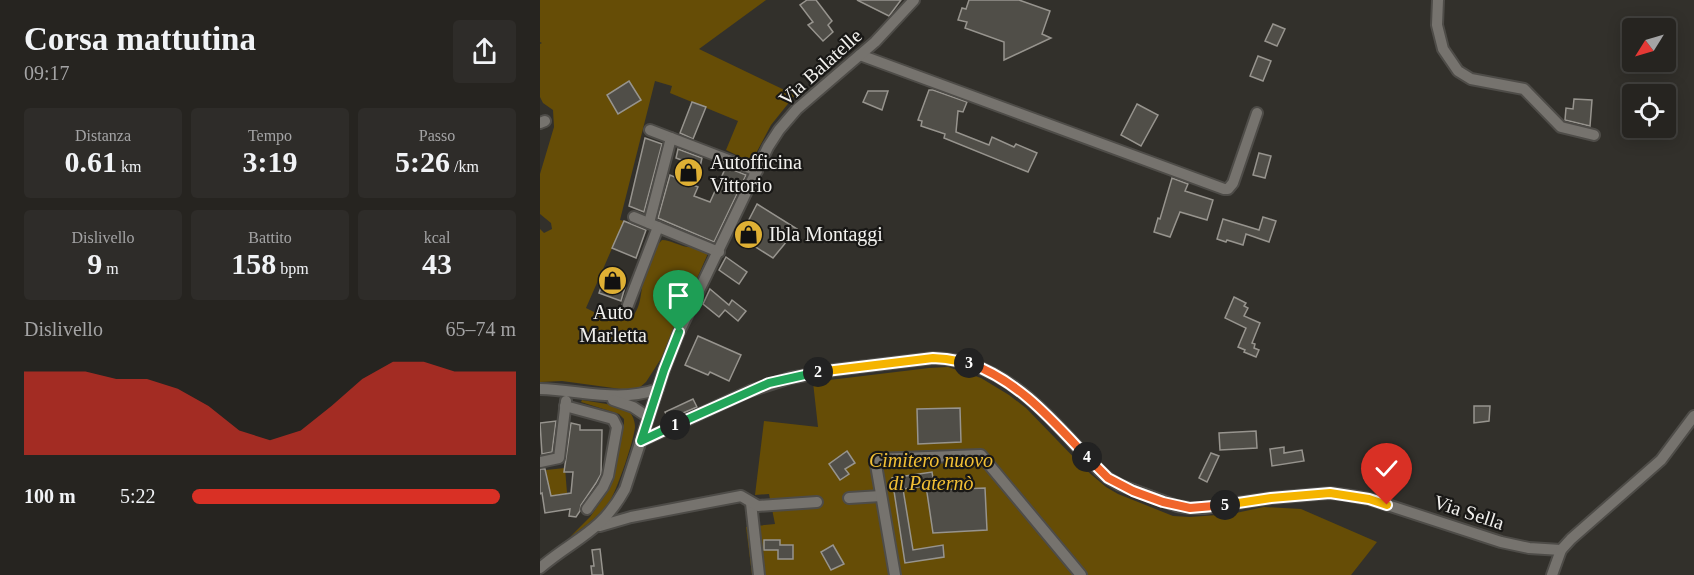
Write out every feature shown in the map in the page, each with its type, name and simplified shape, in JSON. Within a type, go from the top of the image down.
[{"type":"street","name":"Via Balatelle","points":[[540,568],[597,527],[616,506],[625,489],[679,332],[774,138],[797,109],[875,42],[914,0]]},
{"type":"street","points":[[1438,0],[1437,25],[1443,49],[1458,71],[1471,79],[1524,89],[1561,127],[1594,135]]},
{"type":"street","points":[[860,55],[1224,189],[1228,189],[1233,183],[1257,113]]},
{"type":"street","points":[[650,130],[757,171]]},
{"type":"street","points":[[628,305],[654,225],[671,138]]},
{"type":"street","points":[[634,217],[719,252]]},
{"type":"street","name":"Via Sella","points":[[641,441],[750,391],[790,378],[845,368],[933,358],[946,359],[971,363],[1012,385],[1045,412],[1108,478],[1133,491],[1163,502],[1197,508],[1330,493],[1369,499],[1501,542],[1529,548],[1561,550]]},
{"type":"street","points":[[540,389],[626,396],[658,389]]},
{"type":"street","points":[[540,462],[560,458],[567,391]]},
{"type":"street","points":[[595,395],[626,404],[648,417]]},
{"type":"street","points":[[565,406],[613,419],[616,422],[608,476],[587,509]]},
{"type":"street","points":[[1552,575],[1561,550],[1661,460],[1694,416]]},
{"type":"street","points":[[895,575],[875,459],[981,455],[1081,575]]},
{"type":"street","points":[[597,527],[631,517],[732,497],[741,496],[758,506],[818,502]]},
{"type":"street","points":[[849,498],[881,496]]},
{"type":"street","points":[[751,502],[759,575]]},
{"type":"green space","points":[[540,0],[766,0],[699,49],[795,95],[771,125],[753,159],[749,161],[726,150],[738,121],[670,93],[672,86],[655,81],[620,220],[624,221],[586,308],[606,318],[631,318],[639,304],[650,258],[662,240],[709,251],[664,354],[646,382],[639,388],[628,390],[562,381],[540,382],[540,229],[544,233],[552,229],[551,223],[540,214],[540,174],[554,127],[553,110],[543,103],[540,97],[540,44],[542,43],[540,42]]},
{"type":"green space","name":"Cimitero nuovo di Paternò","points":[[948,367],[981,378],[1009,395],[1026,408],[1086,470],[1118,494],[1173,516],[1231,514],[1264,507],[1301,509],[1377,542],[1351,575],[752,575],[746,527],[775,524],[769,494],[755,495],[764,421],[818,427],[813,382]]},
{"type":"green space","points":[[582,400],[625,407],[632,416],[635,427],[618,485],[611,499],[598,515],[570,537],[590,517],[608,491],[624,424],[624,419],[619,414],[581,402]]},
{"type":"green space","points":[[565,468],[567,493],[551,496],[546,470]]},
{"type":"building","points":[[807,0],[816,0],[832,21],[828,25],[833,32],[823,41],[808,25],[813,22],[800,5]]},
{"type":"building","points":[[857,0],[901,0],[889,16]]},
{"type":"building","points":[[969,0],[1019,0],[1050,11],[1042,34],[1051,38],[1004,60],[1004,42],[965,28],[967,22],[958,20],[962,8],[966,9]]},
{"type":"building","points":[[1273,24],[1285,29],[1277,46],[1265,41]]},
{"type":"building","points":[[1258,56],[1271,61],[1263,81],[1250,76]]},
{"type":"building","points":[[629,81],[641,100],[618,114],[607,95]]},
{"type":"building","points":[[929,90],[967,102],[963,112],[958,111],[956,132],[989,145],[992,137],[1014,147],[1016,144],[1037,153],[1028,172],[944,138],[945,134],[921,126],[922,121],[918,120]]},
{"type":"building","points":[[868,91],[888,91],[882,110],[863,102]]},
{"type":"building","points":[[1574,99],[1592,100],[1590,126],[1565,120],[1566,108],[1573,109]]},
{"type":"building","points":[[692,102],[706,107],[693,139],[680,133]]},
{"type":"building","points":[[1137,104],[1158,115],[1141,146],[1121,135]]},
{"type":"building","points":[[645,138],[662,144],[644,212],[629,206]]},
{"type":"building","points":[[678,149],[702,158],[700,167],[676,158]]},
{"type":"building","points":[[1259,153],[1271,156],[1265,178],[1253,175]]},
{"type":"building","points":[[726,167],[746,175],[714,242],[658,218],[670,175],[698,187],[694,196],[710,202]]},
{"type":"building","points":[[1172,178],[1188,184],[1185,191],[1213,200],[1207,220],[1180,212],[1170,237],[1154,232]]},
{"type":"building","points":[[757,204],[797,229],[773,258],[740,237]]},
{"type":"building","points":[[1263,217],[1276,221],[1269,242],[1246,234],[1243,245],[1217,239],[1223,219],[1259,230]]},
{"type":"building","points":[[624,221],[646,230],[636,258],[612,248]]},
{"type":"building","points":[[726,257],[747,272],[739,284],[719,270]]},
{"type":"building","points":[[604,279],[625,287],[621,301],[599,293]]},
{"type":"building","points":[[710,289],[729,305],[732,300],[746,311],[738,321],[725,310],[719,317],[703,304]]},
{"type":"building","points":[[1234,297],[1246,303],[1244,306],[1248,308],[1244,316],[1260,323],[1252,343],[1255,344],[1254,348],[1259,350],[1256,357],[1238,347],[1246,328],[1225,318]]},
{"type":"building","points":[[698,336],[741,355],[729,381],[710,372],[708,375],[685,365]]},
{"type":"building","points":[[693,399],[697,407],[669,419],[665,412]]},
{"type":"building","points":[[1474,406],[1490,406],[1489,421],[1474,423]]},
{"type":"building","points":[[960,408],[961,442],[918,444],[917,409]]},
{"type":"building","points":[[556,421],[552,452],[542,454],[540,423]]},
{"type":"building","points":[[571,423],[580,425],[580,430],[602,430],[601,474],[576,517],[569,516],[570,509],[545,513],[542,493],[540,494],[540,469],[545,469],[551,496],[571,493],[573,472],[564,472]]},
{"type":"building","points":[[1256,431],[1257,448],[1220,450],[1219,433]]},
{"type":"building","points":[[1284,447],[1284,453],[1302,450],[1304,461],[1272,466],[1270,449]]},
{"type":"building","points":[[847,451],[855,463],[845,469],[849,474],[840,480],[829,464]]},
{"type":"building","points":[[1211,453],[1219,456],[1207,482],[1199,478]]},
{"type":"building","points":[[932,472],[935,490],[985,488],[987,530],[933,533],[926,486],[903,489],[913,550],[943,545],[944,557],[905,563],[892,478]]},
{"type":"building","points":[[764,540],[780,540],[780,545],[793,545],[793,559],[778,559],[778,550],[764,550]]},
{"type":"building","points":[[833,545],[844,564],[831,570],[821,552]]},
{"type":"building","points":[[600,549],[603,575],[592,575],[591,566],[594,566],[592,550]]},
{"type":"place","name":"Autofficina Vittorio","points":[[689,173]]},
{"type":"place","name":"Ibla Montaggi","points":[[748,234]]},
{"type":"place","name":"Auto Marletta","points":[[613,281]]},
{"type":"route","points":[[679,332],[641,441],[769,383],[809,373],[933,358],[959,360],[983,369],[1027,396],[1108,478],[1133,491],[1163,502],[1190,508],[1204,508],[1271,498],[1330,493],[1369,499],[1387,505]]}]
